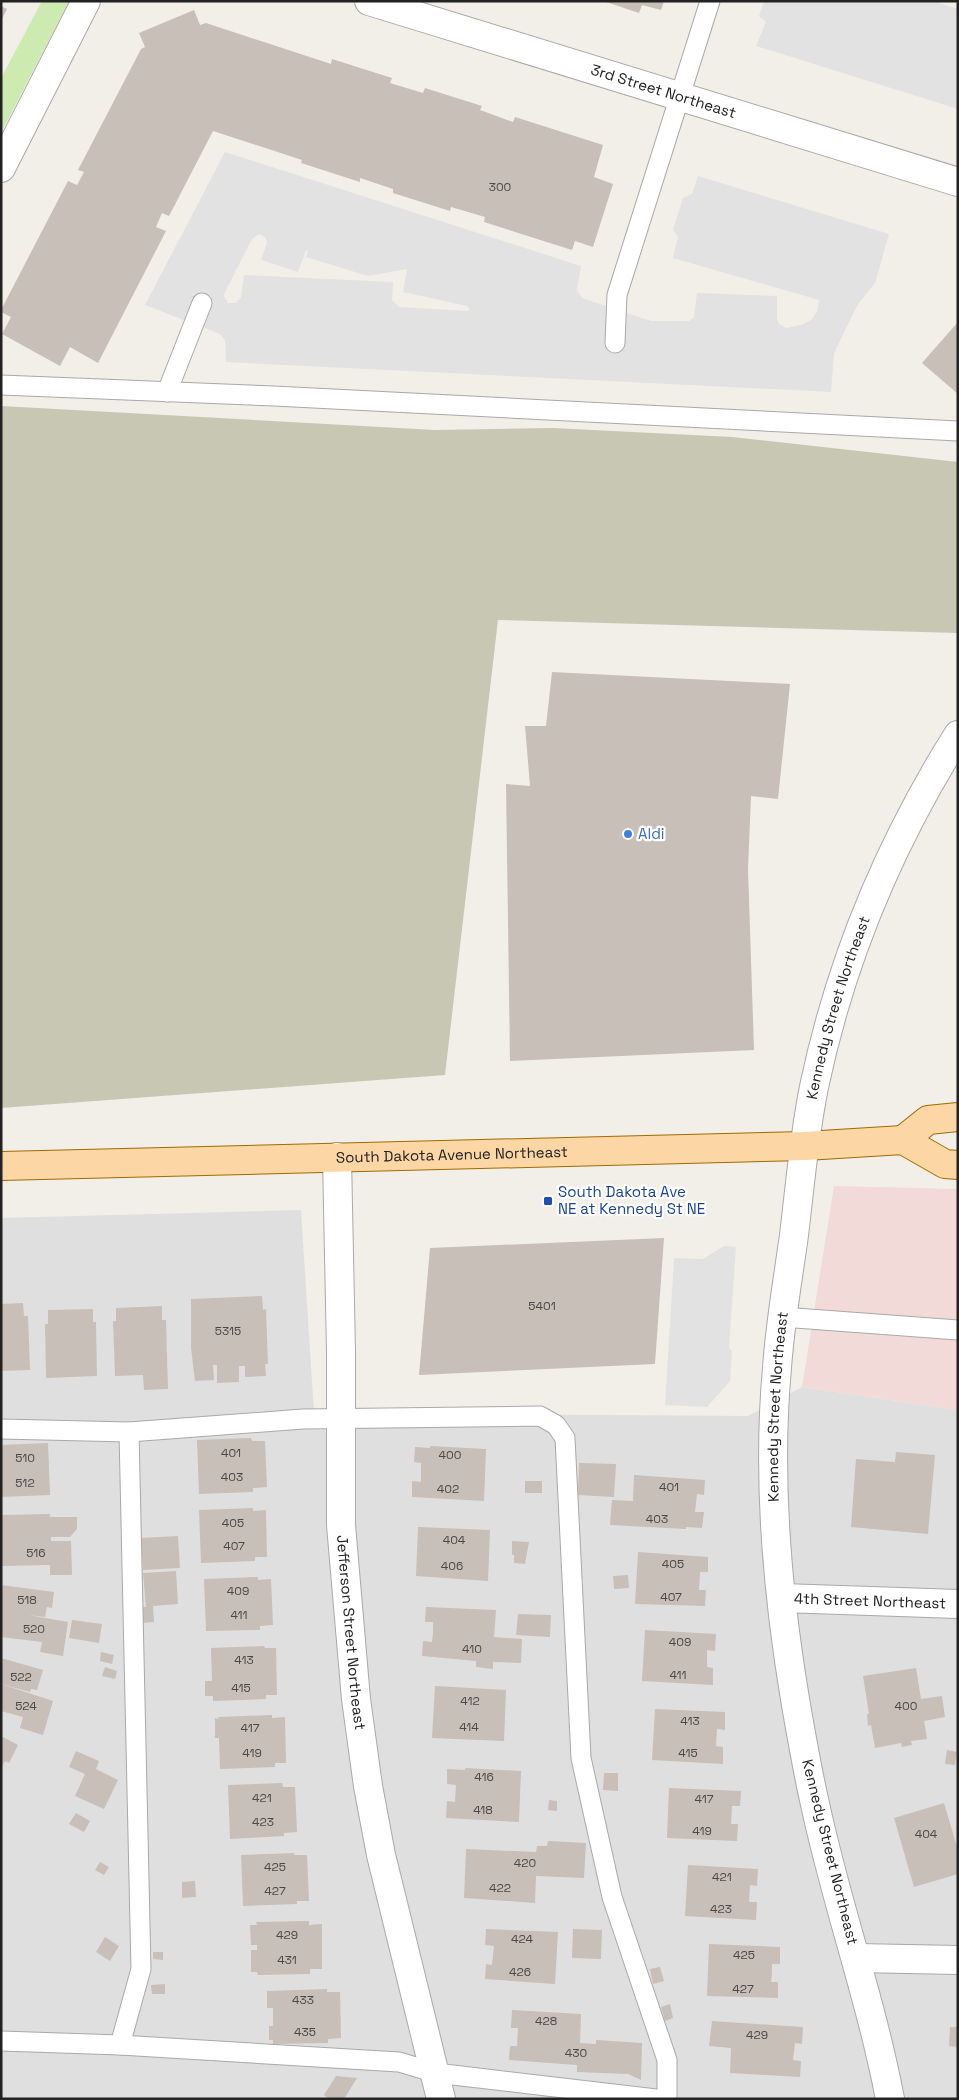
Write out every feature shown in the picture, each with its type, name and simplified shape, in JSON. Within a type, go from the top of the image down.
[{"type":"main road","points":[[958,1117],[928,1120],[904,1140],[944,1164],[958,1165]]},
{"type":"main road","name":"South Dakota Avenue Northeast","points":[[1,1166],[805,1146],[904,1140]]},
{"type":"street","points":[[1,168],[86,1]]},
{"type":"street","name":"3rd Street Northeast","points":[[369,1],[679,98],[958,182]]},
{"type":"street","name":"Kennedy Street Northeast","points":[[890,2099],[856,1958],[815,1806],[795,1699],[782,1598],[775,1512],[774,1449],[777,1368],[805,1146],[820,1060],[845,971],[858,935],[891,860],[919,805],[957,740]]},
{"type":"street","name":"Jefferson Street Northeast","points":[[337,1157],[342,1534],[348,1619],[364,1760],[381,1855],[438,2086]]},
{"type":"street","name":"4th Street Northeast","points":[[782,1598],[958,1604]]},
{"type":"street","points":[[856,1958],[958,1960]]},
{"type":"lane","points":[[615,343],[617,295],[710,1]]},
{"type":"lane","points":[[167,392],[202,303]]},
{"type":"lane","points":[[1,386],[167,392],[958,430]]},
{"type":"lane","points":[[782,1317],[958,1330]]},
{"type":"lane","points":[[1,1429],[130,1432],[303,1419],[540,1416],[556,1426],[565,1438],[581,1758],[612,1897],[667,2060],[667,2099]]},
{"type":"lane","points":[[120,2045],[141,1969],[130,1432]]},
{"type":"lane","points":[[1,2041],[120,2045],[399,2062],[438,2086],[656,2099]]},
{"type":"shaded area","points":[[764,1],[933,1],[958,9],[958,109],[756,46],[766,22],[759,16]]},
{"type":"shaded area","points":[[225,152],[581,266],[577,290],[582,298],[651,321],[689,321],[694,317],[697,293],[777,296],[777,319],[779,324],[786,328],[801,325],[811,320],[817,312],[819,300],[673,258],[678,237],[673,230],[683,198],[692,194],[698,176],[889,234],[875,283],[858,304],[834,353],[831,392],[226,362],[225,340],[220,334],[145,305]],"holes":[[[259,234],[266,238],[267,243],[261,260],[298,272],[306,250],[308,250],[306,257],[368,276],[407,269],[403,292],[467,306],[470,309],[468,311],[399,307],[392,300],[393,282],[244,275],[241,297],[236,303],[228,303],[224,296],[225,292],[252,239]]]},
{"type":"shaded area","points":[[1,406],[435,430],[553,428],[732,437],[958,462],[958,633],[498,620],[445,1075],[1,1108]]},
{"type":"shaded area","points":[[834,1186],[958,1189],[958,1410],[802,1387]]},
{"type":"shaded area","points":[[301,1210],[314,1413],[748,1416],[802,1387],[958,1410],[958,2099],[1,2099],[1,1218]]},
{"type":"shaded area","points":[[724,1246],[736,1247],[729,1348],[732,1351],[730,1381],[707,1407],[665,1405],[674,1258],[703,1259]]},
{"type":"green space","points":[[42,1],[69,1],[1,133],[1,78]]},
{"type":"building","points":[[603,1],[664,1],[661,10],[642,5],[639,13]]},
{"type":"building","points":[[1,6],[7,9],[1,21]]},
{"type":"building","points":[[194,10],[200,25],[206,23],[331,64],[332,59],[392,78],[390,83],[423,93],[425,88],[482,106],[480,110],[513,122],[515,117],[603,145],[594,177],[613,184],[593,247],[575,241],[572,250],[484,222],[485,217],[451,207],[450,211],[393,193],[393,189],[360,178],[360,182],[301,163],[302,160],[213,131],[169,216],[162,213],[156,227],[166,231],[98,363],[70,347],[60,366],[2,334],[11,317],[1,312],[1,310],[68,181],[77,185],[84,172],[78,170],[141,49],[145,47],[139,33]]},
{"type":"building","points":[[958,322],[958,394],[922,363]]},
{"type":"building","name":"Aldi","points":[[552,672],[790,684],[778,799],[751,796],[748,869],[754,1050],[510,1061],[506,784],[530,786],[525,726],[546,726]]},
{"type":"building","points":[[664,1238],[655,1364],[419,1375],[430,1248]]},
{"type":"building","points":[[262,1296],[263,1310],[266,1309],[268,1364],[265,1364],[266,1376],[245,1377],[245,1366],[239,1366],[239,1382],[217,1383],[217,1365],[213,1365],[214,1380],[195,1381],[191,1348],[191,1299]]},
{"type":"building","points":[[23,1303],[24,1316],[28,1316],[30,1370],[1,1371],[1,1304]]},
{"type":"building","points":[[162,1306],[162,1320],[166,1320],[168,1389],[144,1390],[143,1375],[115,1376],[113,1321],[116,1321],[116,1308]]},
{"type":"building","points":[[93,1309],[93,1322],[96,1322],[97,1376],[46,1378],[45,1324],[48,1324],[48,1310]]},
{"type":"building","points":[[251,1438],[252,1441],[265,1441],[267,1487],[253,1488],[253,1492],[199,1494],[197,1440]]},
{"type":"building","points":[[48,1443],[50,1495],[1,1497],[1,1445]]},
{"type":"building","points":[[430,1446],[486,1449],[484,1501],[412,1497],[412,1481],[421,1482],[421,1463],[414,1462],[415,1447],[430,1448]]},
{"type":"building","points":[[896,1452],[935,1455],[928,1534],[851,1527],[856,1459],[895,1462]]},
{"type":"building","points":[[579,1463],[616,1464],[614,1497],[578,1495]]},
{"type":"building","points":[[634,1475],[705,1480],[704,1495],[697,1494],[695,1512],[704,1512],[702,1528],[686,1527],[686,1529],[610,1525],[612,1500],[633,1501]]},
{"type":"building","points":[[525,1481],[542,1481],[542,1493],[525,1493]]},
{"type":"building","points":[[253,1508],[253,1511],[266,1510],[267,1557],[255,1557],[255,1561],[201,1563],[199,1510]]},
{"type":"building","points":[[50,1514],[50,1517],[77,1517],[77,1529],[70,1537],[51,1537],[51,1541],[71,1541],[72,1575],[50,1575],[50,1565],[1,1566],[1,1515]]},
{"type":"building","points":[[418,1527],[490,1530],[488,1581],[416,1576]]},
{"type":"building","points":[[178,1536],[180,1568],[143,1570],[141,1538]]},
{"type":"building","points":[[512,1541],[529,1542],[525,1564],[514,1563]]},
{"type":"building","points":[[638,1552],[708,1557],[708,1572],[700,1572],[699,1590],[706,1590],[705,1606],[635,1604]]},
{"type":"building","points":[[176,1571],[178,1604],[153,1606],[154,1622],[142,1623],[142,1607],[146,1607],[143,1573]]},
{"type":"building","points":[[628,1575],[629,1588],[614,1589],[613,1576]]},
{"type":"building","points":[[258,1577],[258,1580],[271,1579],[273,1625],[260,1626],[260,1630],[206,1631],[204,1579]]},
{"type":"building","points":[[1,1585],[54,1592],[52,1608],[47,1607],[45,1617],[28,1615],[68,1622],[63,1656],[40,1652],[42,1642],[1,1637]]},
{"type":"building","points":[[426,1607],[496,1610],[494,1637],[522,1639],[521,1663],[493,1662],[493,1669],[476,1667],[476,1661],[422,1656],[423,1641],[432,1642],[433,1633],[433,1622],[425,1622]]},
{"type":"building","points":[[518,1614],[551,1615],[550,1637],[516,1635]]},
{"type":"building","points":[[72,1620],[102,1624],[99,1643],[69,1638]]},
{"type":"building","points":[[645,1630],[716,1634],[715,1651],[707,1650],[707,1667],[713,1668],[713,1685],[642,1681]]},
{"type":"building","points":[[264,1646],[265,1648],[276,1648],[277,1695],[266,1695],[266,1699],[213,1701],[213,1696],[205,1696],[205,1681],[212,1681],[211,1648]]},
{"type":"building","points":[[101,1652],[114,1655],[112,1664],[100,1661]]},
{"type":"building","points":[[1,1658],[43,1670],[37,1690],[31,1689],[30,1692],[1,1684]]},
{"type":"building","points":[[105,1667],[117,1671],[115,1679],[102,1676]]},
{"type":"building","points":[[916,1668],[921,1699],[942,1696],[945,1717],[924,1721],[927,1739],[911,1741],[912,1745],[902,1747],[901,1743],[875,1748],[871,1725],[868,1726],[867,1714],[869,1714],[863,1676]]},
{"type":"building","points":[[1,1684],[53,1701],[43,1735],[20,1728],[23,1717],[1,1711]]},
{"type":"building","points":[[435,1686],[506,1690],[504,1741],[432,1738]]},
{"type":"building","points":[[655,1709],[725,1712],[725,1730],[717,1729],[716,1746],[723,1747],[723,1764],[652,1760]]},
{"type":"building","points":[[272,1715],[272,1718],[285,1717],[286,1763],[275,1763],[275,1767],[220,1769],[219,1738],[215,1738],[215,1718]]},
{"type":"building","points":[[1,1736],[18,1745],[9,1763],[5,1761],[1,1769]]},
{"type":"building","points":[[947,1750],[957,1752],[955,1765],[945,1764]]},
{"type":"building","points":[[76,1751],[99,1761],[96,1769],[118,1780],[104,1809],[75,1796],[85,1774],[69,1767]]},
{"type":"building","points":[[465,1768],[521,1771],[519,1822],[446,1818],[447,1801],[455,1802],[456,1785],[447,1784],[447,1769],[465,1770]]},
{"type":"building","points":[[604,1773],[618,1773],[618,1791],[603,1790]]},
{"type":"building","points":[[282,1783],[283,1787],[295,1787],[297,1832],[284,1833],[284,1836],[230,1839],[228,1785]]},
{"type":"building","points":[[669,1788],[741,1791],[740,1806],[732,1806],[731,1824],[738,1824],[737,1841],[667,1838]]},
{"type":"building","points":[[549,1800],[557,1801],[557,1811],[548,1810]]},
{"type":"building","points":[[944,1803],[958,1850],[958,1874],[914,1887],[894,1818]]},
{"type":"building","points":[[76,1813],[90,1821],[84,1832],[69,1824]]},
{"type":"building","points":[[548,1841],[586,1843],[584,1878],[536,1876],[535,1903],[464,1898],[466,1849],[536,1852],[537,1846],[547,1846]]},
{"type":"building","points":[[294,1853],[294,1855],[307,1855],[309,1901],[297,1901],[297,1904],[243,1906],[241,1855]]},
{"type":"building","points":[[100,1862],[109,1867],[104,1875],[95,1870]]},
{"type":"building","points":[[688,1865],[758,1869],[757,1886],[750,1885],[749,1902],[757,1902],[756,1920],[685,1916]]},
{"type":"building","points":[[195,1881],[196,1897],[182,1898],[182,1882]]},
{"type":"building","points":[[309,1921],[309,1925],[322,1924],[322,1969],[310,1969],[310,1974],[258,1975],[257,1972],[251,1972],[251,1950],[257,1950],[257,1945],[251,1945],[250,1925],[257,1925],[256,1922]]},
{"type":"building","points":[[486,1929],[558,1932],[555,1984],[485,1979],[486,1964],[492,1965],[494,1946],[485,1945]]},
{"type":"building","points":[[573,1929],[602,1930],[601,1959],[572,1958]]},
{"type":"building","points":[[105,1937],[119,1946],[110,1961],[96,1952]]},
{"type":"building","points":[[709,1944],[780,1947],[780,1964],[772,1964],[771,1982],[778,1982],[778,1998],[707,1996]]},
{"type":"building","points":[[153,1952],[163,1952],[163,1960],[153,1959]]},
{"type":"building","points":[[660,1967],[664,1981],[653,1984],[650,1969]]},
{"type":"building","points":[[165,1984],[165,1994],[152,1994],[151,1985]]},
{"type":"building","points":[[327,1989],[327,1992],[340,1992],[341,2038],[328,2039],[328,2043],[273,2044],[273,2040],[269,2040],[269,2026],[273,2026],[273,2008],[267,2008],[267,1991]]},
{"type":"building","points":[[670,2004],[673,2018],[665,2021],[661,2007]]},
{"type":"building","points":[[512,2010],[581,2014],[580,2043],[596,2044],[596,2040],[642,2043],[641,2080],[628,2074],[577,2072],[577,2065],[509,2060],[510,2046],[517,2046],[518,2028],[511,2028]]},
{"type":"building","points":[[712,2021],[803,2027],[802,2044],[795,2043],[793,2060],[801,2061],[800,2077],[730,2073],[731,2048],[709,2046]]},
{"type":"building","points":[[950,2027],[958,2027],[958,2047],[949,2046]]},
{"type":"building","points":[[336,2076],[357,2078],[344,2099],[329,2099],[324,2095]]},
{"type":"place","name":"Aldi","points":[[628,834]]},
{"type":"place","name":"South Dakota Ave NE at Kennedy St NE","points":[[548,1201]]}]
